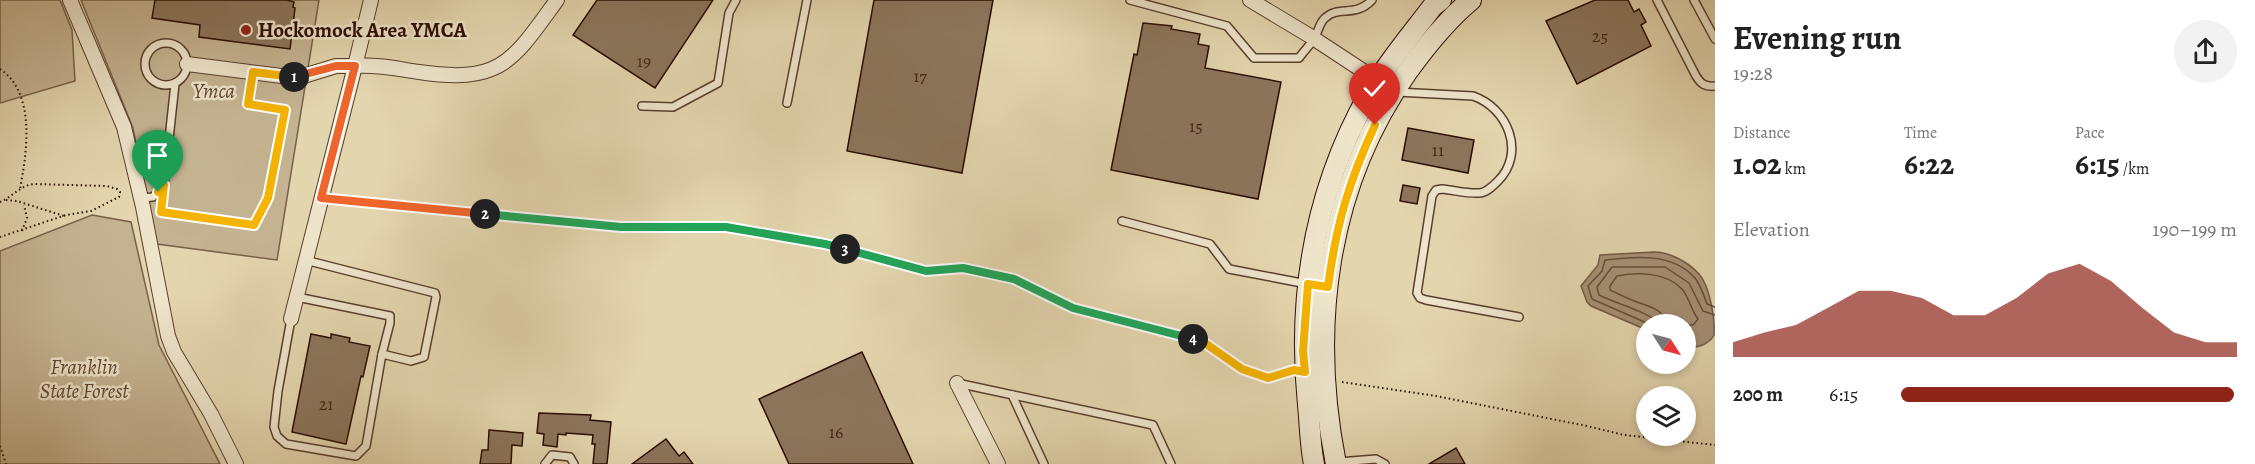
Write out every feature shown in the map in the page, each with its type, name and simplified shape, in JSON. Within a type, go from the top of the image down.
[{"type":"street","points":[[70,0],[124,127],[143,205],[168,336],[174,352],[211,414],[236,464]]},
{"type":"street","points":[[291,319],[371,0]]},
{"type":"street","points":[[187,64],[297,78],[336,66],[370,65],[438,75],[467,76],[489,72],[502,64],[524,45],[557,0]]},
{"type":"street","points":[[1250,0],[1386,86]]},
{"type":"street","points":[[1336,463],[1329,426],[1329,379],[1323,361],[1328,287],[1342,207],[1356,166],[1375,125],[1395,56],[1433,6],[1441,0]]},
{"type":"street","points":[[1314,464],[1300,371],[1308,284],[1319,218],[1332,174],[1347,138],[1386,86],[1471,0]]},
{"type":"street","points":[[957,384],[998,464]]},
{"type":"lane","points":[[642,106],[673,107],[718,83],[729,13],[736,0]]},
{"type":"lane","points":[[787,103],[807,0]]},
{"type":"lane","points":[[1130,0],[1227,26],[1254,58],[1299,58],[1314,39],[1323,19],[1336,11],[1350,12],[1365,7],[1372,0]]},
{"type":"lane","points":[[1657,0],[1701,84],[1715,86]]},
{"type":"lane","points":[[1694,0],[1715,39]]},
{"type":"lane","points":[[161,212],[174,84],[187,71],[184,52],[175,44],[163,42],[152,47],[148,52],[145,58],[145,70],[151,80],[162,85],[174,84]]},
{"type":"lane","points":[[143,205],[161,212],[254,225],[268,198],[285,110],[248,104],[253,72]]},
{"type":"lane","points":[[1386,86],[1473,96],[1483,99],[1505,121],[1510,131],[1512,155],[1503,176],[1481,194],[1442,189],[1436,190],[1432,196],[1417,293],[1420,298],[1426,300],[1519,317]]},
{"type":"lane","points":[[143,205],[164,185]]},
{"type":"lane","points":[[1122,221],[1210,244],[1229,269],[1328,287]]},
{"type":"lane","points":[[305,260],[435,293],[423,357],[411,361],[382,354]]},
{"type":"lane","points":[[291,319],[274,427],[277,436],[286,444],[356,456],[366,446],[390,316],[297,297]]},
{"type":"lane","points":[[1300,371],[1329,379]]},
{"type":"lane","points":[[957,384],[1153,425],[1171,464]]},
{"type":"lane","points":[[1012,395],[1044,464]]},
{"type":"lane","points":[[545,464],[552,455],[570,457],[574,464]]},
{"type":"lane","points":[[1336,463],[1376,459],[1385,464]]},
{"type":"path","points":[[0,69],[8,74],[16,85],[26,112],[23,177],[20,189]]},
{"type":"path","points":[[0,202],[27,184],[38,183],[107,186],[120,192],[119,196],[96,209],[64,216],[0,237]]},
{"type":"path","points":[[321,198],[621,227],[726,227],[825,244],[926,271],[963,268],[1014,279],[1073,308],[1202,341],[1242,369],[1268,378],[1300,371]]},
{"type":"path","points":[[4,200],[24,203],[64,216]]},
{"type":"path","points":[[22,231],[27,218],[24,203]]},
{"type":"path","points":[[1329,379],[1436,396],[1624,435],[1715,445]]},
{"type":"path","points":[[0,446],[6,464]]},
{"type":"green space","points":[[0,0],[60,0],[72,30],[75,81],[0,103]]},
{"type":"green space","name":"Ymca","points":[[81,0],[319,0],[277,260],[157,244],[133,128]]},
{"type":"green space","name":"Franklin State Forest","points":[[92,215],[131,222],[159,345],[220,464],[0,464],[0,251]]},
{"type":"water","points":[[1654,252],[1678,258],[1695,270],[1703,279],[1711,303],[1714,328],[1712,338],[1706,344],[1696,347],[1696,314],[1636,314],[1636,325],[1591,306],[1581,286],[1598,265],[1600,255]]},
{"type":"building","name":"Hockomock Area YMCA","points":[[155,0],[287,0],[294,2],[290,49],[199,37],[200,25],[152,18]]},
{"type":"building","points":[[597,0],[713,0],[655,88],[573,35]]},
{"type":"building","points":[[874,0],[993,0],[962,173],[847,151]]},
{"type":"building","points":[[1595,0],[1628,0],[1634,12],[1639,9],[1646,22],[1641,25],[1651,46],[1577,84],[1546,21]]},
{"type":"building","points":[[1143,23],[1172,26],[1171,29],[1200,34],[1198,44],[1209,46],[1205,68],[1281,82],[1258,199],[1111,170],[1134,54],[1137,55]]},
{"type":"building","points":[[1408,128],[1474,140],[1468,173],[1402,160]]},
{"type":"building","points":[[1403,185],[1420,188],[1417,204],[1400,201]]},
{"type":"building","points":[[311,334],[331,338],[331,334],[350,338],[349,342],[370,346],[346,444],[292,432]]},
{"type":"building","points":[[862,352],[913,464],[789,464],[759,399]]},
{"type":"building","points":[[539,413],[591,415],[590,420],[611,422],[607,464],[593,464],[595,444],[592,444],[593,435],[558,434],[557,447],[543,445],[544,434],[537,433]]},
{"type":"building","points":[[489,430],[523,433],[522,446],[512,445],[511,464],[480,464],[482,450],[488,450]]},
{"type":"building","points":[[666,439],[679,456],[684,452],[693,464],[632,464]]},
{"type":"building","points":[[1456,448],[1465,464],[1429,464]]},
{"type":"place","name":"Hockomock Area YMCA","points":[[246,30]]},
{"type":"route","points":[[158,192],[164,185],[161,212],[254,225],[268,198],[285,110],[248,104],[253,72],[297,78],[336,66],[355,66],[321,198],[621,227],[726,227],[825,244],[926,271],[963,268],[1014,279],[1073,308],[1202,341],[1242,369],[1268,378],[1294,370],[1305,372],[1303,351],[1308,284],[1328,287],[1342,207],[1356,166],[1375,125]]}]
